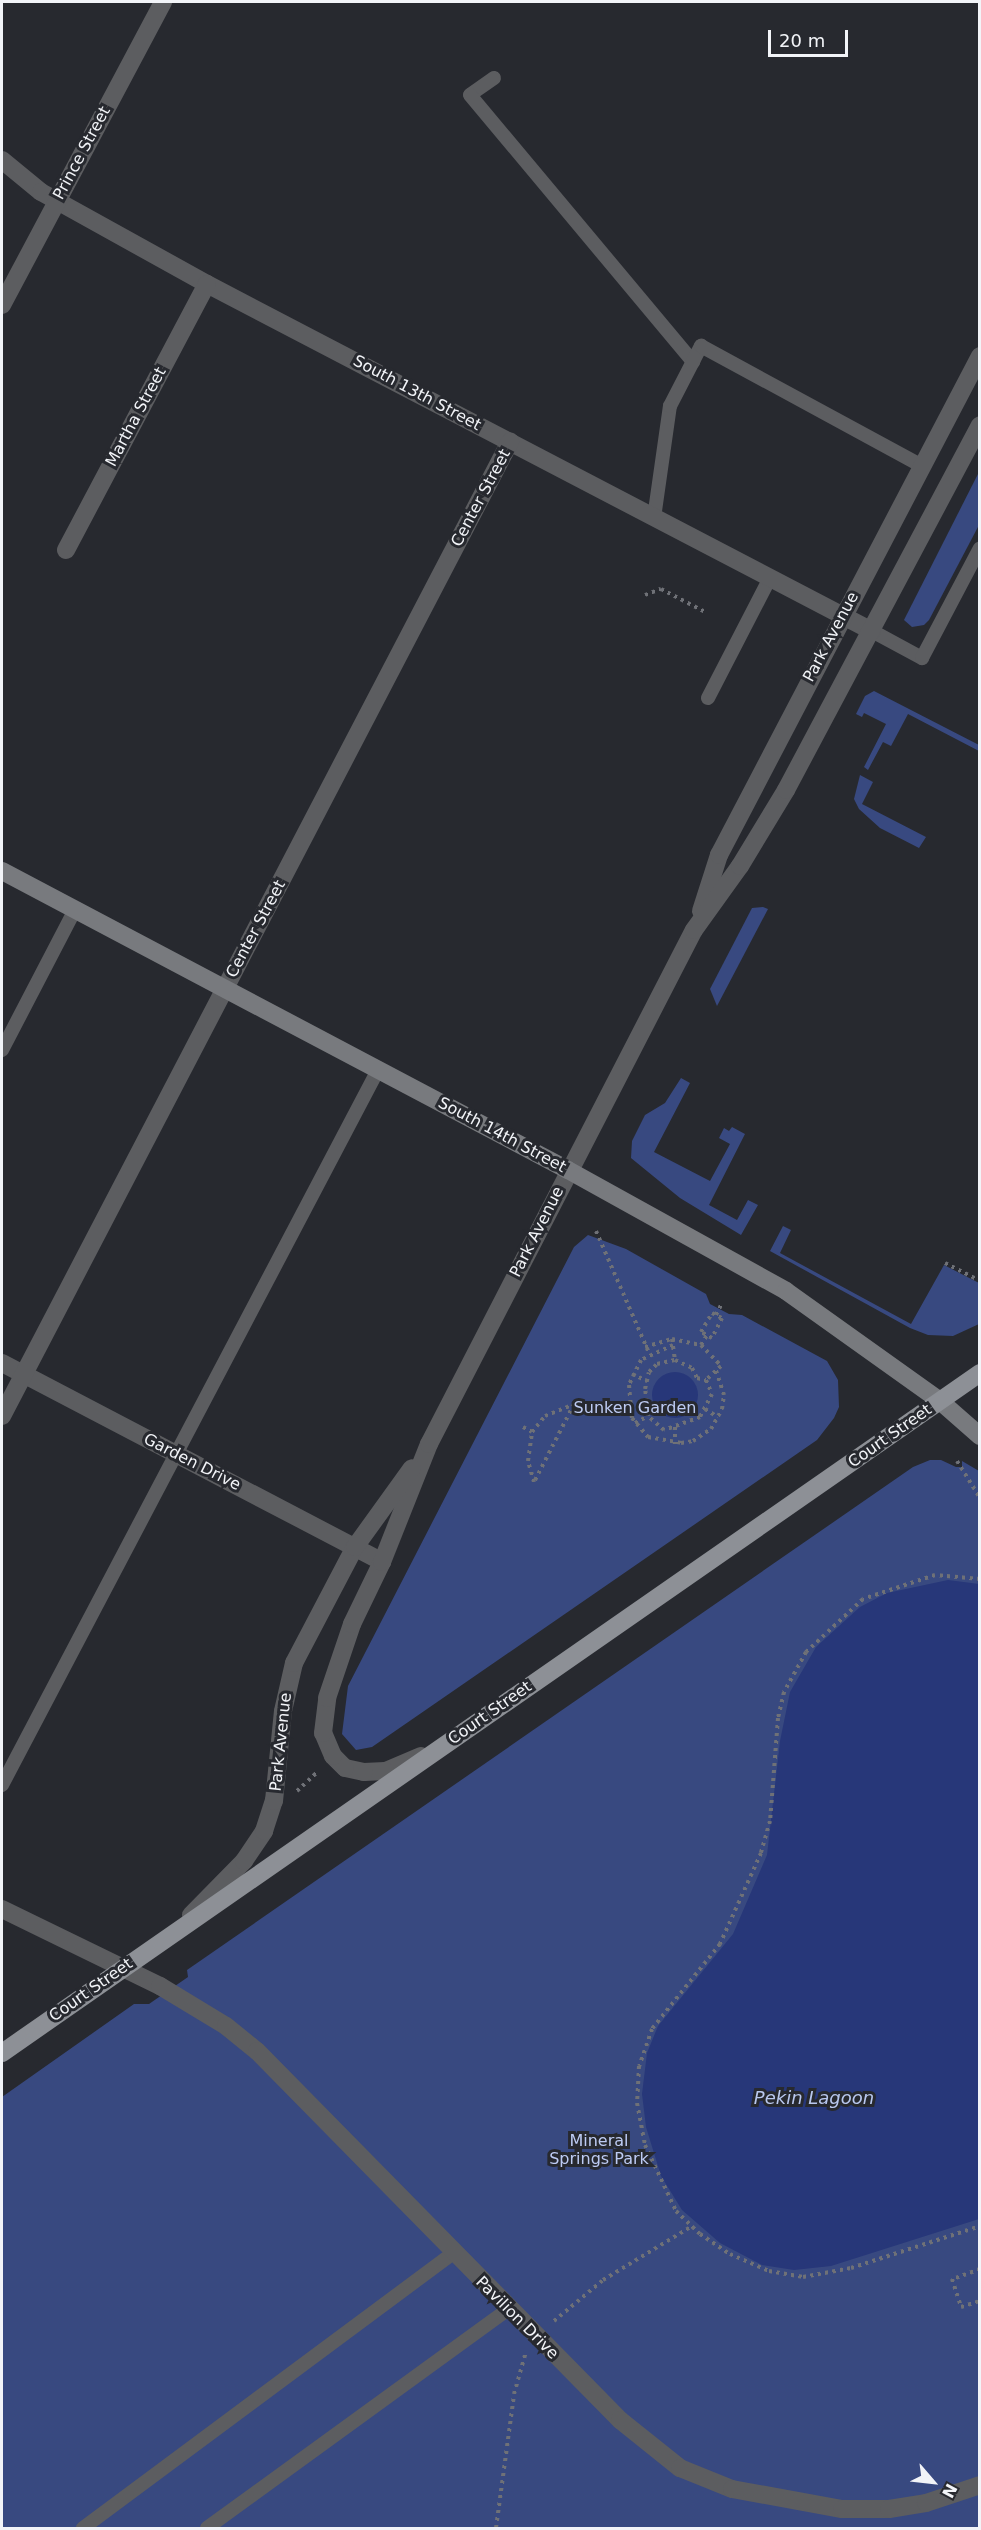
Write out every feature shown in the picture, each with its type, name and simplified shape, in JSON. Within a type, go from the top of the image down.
[{"type":"main road","name":"South 14th Street","points":[[2,871],[568,1170],[786,1291],[940,1401],[980,1436]]},
{"type":"main road","name":"Court Street","points":[[2,2053],[980,1373]]},
{"type":"street","name":"Prince Street","points":[[2,305],[163,2]]},
{"type":"street","name":"South 13th Street","points":[[2,160],[56,200],[207,284],[872,631]]},
{"type":"street","name":"Martha Street","points":[[66,550],[207,284]]},
{"type":"street","name":"Park Avenue","points":[[697,924],[719,855],[842,615],[980,356]]},
{"type":"street","name":"Park Avenue","points":[[450,1742],[401,1766],[364,1772],[337,1762],[323,1732],[336,1663],[382,1562],[429,1444],[568,1170],[697,924],[740,866],[786,790],[980,425]]},
{"type":"street","name":"Center Street","points":[[2,1416],[510,442]]},
{"type":"street","name":"Garden Drive","points":[[2,1363],[382,1562]]},
{"type":"street","name":"Park Avenue","points":[[171,1934],[244,1861],[264,1831],[274,1801],[283,1711],[291,1672],[315,1617],[356,1547],[429,1444]]},
{"type":"street","name":"Pavilion Drive","points":[[2,1909],[123,1969],[204,2013],[257,2051],[453,2253],[620,2420],[662,2456],[710,2482],[784,2500],[868,2510],[926,2503],[980,2485]]},
{"type":"lane","points":[[494,78],[470,95],[693,362]]},
{"type":"lane","points":[[654,518],[670,406],[701,345],[922,466]]},
{"type":"lane","points":[[872,631],[922,658],[980,548]]},
{"type":"lane","points":[[708,698],[770,578]]},
{"type":"lane","points":[[2,1050],[75,910]]},
{"type":"lane","points":[[2,1785],[378,1070]]},
{"type":"lane","points":[[84,2529],[453,2253]]},
{"type":"lane","points":[[207,2529],[508,2308]]},
{"type":"path","points":[[645,595],[662,589],[707,613]]},
{"type":"path","points":[[596,1231],[649,1353]]},
{"type":"path","points":[[945,1263],[980,1281]]},
{"type":"path","points":[[716,1315],[721,1305]]},
{"type":"path","points":[[712,1312],[722,1318],[712,1338],[707,1335],[701,1332],[712,1312]]},
{"type":"path","points":[[701,1345],[707,1335]]},
{"type":"path","points":[[645,1347],[672,1339],[701,1345],[721,1366],[706,1380]]},
{"type":"path","points":[[672,1339],[675,1360]]},
{"type":"path","points":[[673,1345],[649,1353],[632,1374],[627,1395],[635,1423],[648,1437],[675,1444],[703,1435],[718,1417],[724,1395],[716,1370]]},
{"type":"path","points":[[675,1360],[692,1368],[697,1378],[706,1380],[712,1394],[705,1409],[692,1422],[664,1430],[648,1416],[644,1398],[647,1381],[657,1365],[675,1360]]},
{"type":"path","points":[[632,1374],[647,1381]]},
{"type":"path","points":[[574,1404],[534,1482],[528,1461],[532,1432],[546,1416],[574,1404]]},
{"type":"path","points":[[705,1409],[718,1417]]},
{"type":"path","points":[[635,1423],[648,1416]]},
{"type":"path","points":[[523,1427],[532,1432]]},
{"type":"path","points":[[675,1427],[675,1444]]},
{"type":"path","points":[[957,1461],[980,1498]]},
{"type":"path","points":[[980,1579],[935,1575],[863,1599],[820,1635],[784,1692],[775,1736],[770,1821],[761,1853],[720,1944],[651,2029],[639,2066],[637,2103],[645,2145],[661,2185],[676,2211],[730,2254],[769,2271],[802,2277],[851,2268],[980,2226]]},
{"type":"path","points":[[293,1795],[316,1773]]},
{"type":"path","points":[[548,2325],[603,2280],[692,2226]]},
{"type":"path","points":[[980,2269],[952,2279],[961,2307],[980,2301]]},
{"type":"path","points":[[496,2529],[514,2394],[521,2362],[529,2348]]},
{"type":"green space","points":[[979,472],[979,525],[929,620],[924,625],[912,627],[904,620]]},
{"type":"green space","points":[[874,691],[979,745],[979,751],[908,714],[891,746],[883,742],[868,770],[864,767],[886,724],[864,713],[862,717],[856,714],[865,696]]},
{"type":"green space","points":[[860,775],[873,782],[862,804],[926,837],[919,848],[880,828],[859,809],[854,799]]},
{"type":"green space","points":[[752,908],[768,909],[717,1006],[710,989]]},
{"type":"green space","points":[[681,1078],[690,1083],[654,1152],[710,1181],[730,1144],[719,1138],[724,1128],[729,1131],[732,1127],[745,1134],[709,1205],[737,1220],[748,1200],[758,1205],[741,1235],[680,1198],[631,1158],[632,1141],[645,1115],[665,1103]]},
{"type":"green space","points":[[783,1226],[791,1230],[780,1253],[911,1324],[944,1265],[979,1283],[979,1324],[953,1336],[928,1335],[910,1328],[770,1251]]},
{"type":"green space","name":"Sunken Garden","points":[[588,1235],[626,1249],[706,1294],[710,1304],[729,1314],[742,1315],[827,1361],[838,1380],[839,1407],[834,1418],[817,1440],[372,1747],[356,1750],[342,1734],[348,1686],[574,1247]]},
{"type":"green space","name":"Mineral Springs Park","points":[[930,1460],[941,1460],[956,1467],[962,1467],[962,1461],[979,1471],[979,2528],[2,2528],[2,2097],[134,2004],[149,2004],[188,1977],[187,1970],[913,1467]]},
{"type":"water","points":[[675,1372],[684,1373],[692,1378],[697,1386],[697,1404],[692,1412],[684,1417],[675,1418],[666,1417],[658,1412],[653,1404],[652,1395],[653,1386],[658,1378],[666,1373]]},
{"type":"water","name":"Pekin Lagoon","points":[[948,1580],[979,1584],[979,2219],[831,2266],[794,2270],[762,2265],[720,2243],[682,2210],[661,2176],[646,2127],[642,2094],[647,2053],[658,2026],[733,1934],[767,1855],[780,1741],[790,1692],[816,1647],[860,1607],[887,1593]]}]
